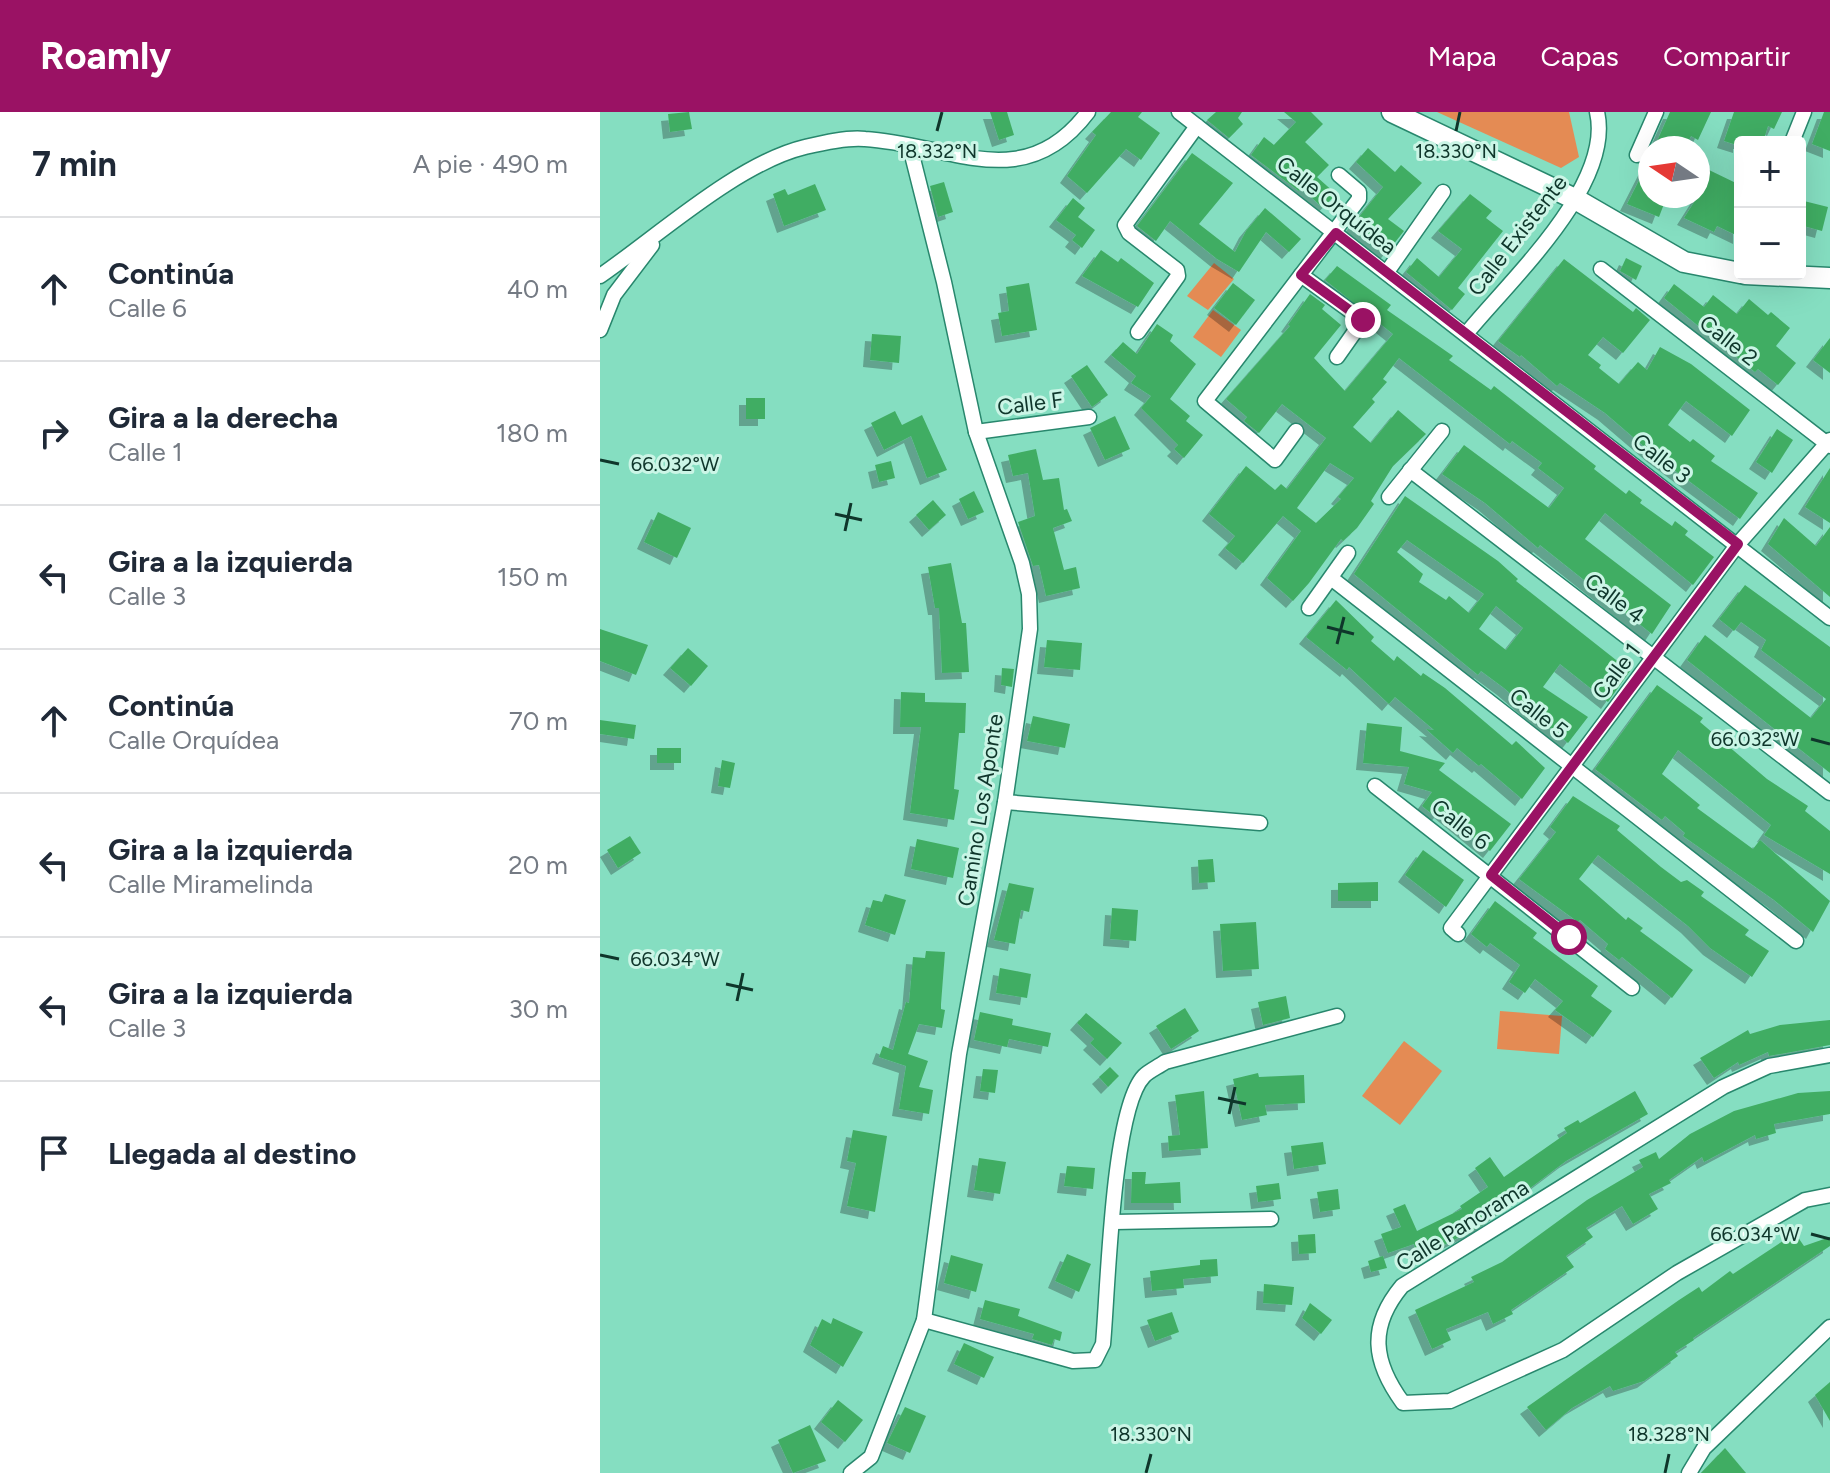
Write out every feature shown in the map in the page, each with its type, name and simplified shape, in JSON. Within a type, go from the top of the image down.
[{"type":"street","points":[[600,276],[722,187],[769,161],[803,148],[863,138],[1012,161],[1045,153],[1088,112]]},
{"type":"street","name":"Calle Orquídea","points":[[1179,112],[1466,334]]},
{"type":"street","points":[[1392,112],[1577,200],[1684,262],[1734,272]]},
{"type":"street","name":"Calle Existente","points":[[1466,334],[1577,200],[1596,163],[1600,125],[1597,112]]},
{"type":"street","points":[[1637,155],[1656,112]]},
{"type":"street","points":[[1794,136],[1804,112]]},
{"type":"street","points":[[1138,332],[1176,281],[1177,270],[1129,233],[1125,225],[1197,126]]},
{"type":"street","name":"Camino Los Aponte","points":[[851,1473],[871,1457],[924,1320],[959,1054],[1005,802],[1030,629],[1029,594],[976,432],[944,282],[910,147]]},
{"type":"street","points":[[1296,431],[1275,460],[1205,401],[1359,199],[1359,192],[1339,175]]},
{"type":"street","points":[[1387,272],[1443,192]]},
{"type":"street","points":[[600,330],[614,295],[663,232]]},
{"type":"street","name":"Calle 2","points":[[1601,269],[1829,443]]},
{"type":"street","points":[[1301,275],[1363,320],[1337,357]]},
{"type":"street","points":[[1806,277],[1830,278]]},
{"type":"street","name":"Calle 3","points":[[1466,334],[1830,618]]},
{"type":"street","name":"Calle F","points":[[976,432],[1089,417]]},
{"type":"street","points":[[1389,497],[1442,431]]},
{"type":"street","name":"Calle 1","points":[[1458,934],[1451,928],[1738,544],[1829,443]]},
{"type":"street","name":"Calle 4","points":[[1410,470],[1830,793]]},
{"type":"street","points":[[1309,608],[1348,553]]},
{"type":"street","name":"Calle 5","points":[[1331,578],[1796,941]]},
{"type":"street","name":"Calle 6","points":[[1375,786],[1632,988]]},
{"type":"street","points":[[1005,802],[1260,823]]},
{"type":"street","points":[[924,1320],[1073,1361],[1095,1360],[1103,1344],[1120,1151],[1130,1101],[1143,1077],[1165,1062],[1337,1016]]},
{"type":"street","name":"Calle Panorama","points":[[1830,1055],[1769,1066],[1723,1087],[1402,1286],[1379,1321],[1378,1344],[1385,1379],[1403,1403],[1450,1401],[1563,1350],[1677,1273],[1805,1200],[1830,1195]]},
{"type":"street","points":[[1114,1222],[1271,1219]]},
{"type":"street","points":[[1689,1473],[1704,1448],[1830,1327]]},
{"type":"shaded area","points":[[1437,112],[1569,112],[1579,157],[1561,168]]},
{"type":"shaded area","points":[[1214,263],[1234,279],[1208,310],[1187,296]]},
{"type":"shaded area","points":[[1213,310],[1241,330],[1221,357],[1193,337]]},
{"type":"shaded area","points":[[1500,1011],[1562,1016],[1559,1054],[1497,1049]]},
{"type":"shaded area","points":[[1404,1041],[1442,1071],[1400,1125],[1362,1096]]},
{"type":"building","points":[[689,112],[692,129],[670,132],[668,114]]},
{"type":"building","points":[[990,112],[1007,112],[1014,135],[999,140]]},
{"type":"building","points":[[1111,112],[1142,112],[1138,117],[1160,133],[1141,160],[1126,149],[1087,193],[1067,176],[1096,135],[1092,132]]},
{"type":"building","points":[[1216,112],[1242,112],[1238,118],[1243,124],[1229,138],[1207,120]]},
{"type":"building","points":[[1284,112],[1311,112],[1323,124],[1305,142],[1329,165],[1317,177],[1336,194],[1323,208],[1301,188],[1299,191],[1251,155],[1264,137],[1274,145],[1296,122]]},
{"type":"building","points":[[1670,112],[1711,112],[1700,136],[1659,136]]},
{"type":"building","points":[[1734,112],[1782,112],[1774,129],[1768,126],[1765,136],[1734,136],[1734,144],[1724,141]]},
{"type":"building","points":[[1824,112],[1830,112],[1830,151],[1812,144]]},
{"type":"building","points":[[1368,148],[1395,172],[1401,165],[1422,183],[1388,219],[1404,231],[1385,255],[1350,228],[1383,187],[1356,162]]},
{"type":"building","points":[[1192,153],[1233,183],[1199,224],[1235,252],[1246,231],[1265,208],[1301,239],[1289,252],[1266,232],[1239,272],[1217,259],[1170,221],[1156,241],[1137,226]]},
{"type":"building","points":[[1710,170],[1734,182],[1734,234],[1717,226],[1714,232],[1684,218],[1690,208],[1710,208]]},
{"type":"building","points":[[944,182],[953,212],[938,217],[930,186]]},
{"type":"building","points":[[1638,182],[1638,208],[1662,208],[1659,217],[1627,204]]},
{"type":"building","points":[[815,184],[826,210],[784,226],[773,194],[785,189],[788,195]]},
{"type":"building","points":[[1470,194],[1492,211],[1486,218],[1503,231],[1458,288],[1465,294],[1452,310],[1406,272],[1417,258],[1439,277],[1462,249],[1438,231]]},
{"type":"building","points":[[1073,198],[1085,208],[1078,217],[1095,230],[1082,248],[1072,240],[1076,235],[1056,220]]},
{"type":"building","points":[[1806,202],[1828,207],[1822,231],[1806,227]]},
{"type":"building","points":[[1101,250],[1118,262],[1121,258],[1154,283],[1138,307],[1082,276]]},
{"type":"building","points":[[1626,258],[1642,266],[1636,280],[1620,271]]},
{"type":"building","points":[[1564,259],[1633,312],[1636,308],[1650,320],[1623,353],[1603,337],[1588,355],[1601,365],[1599,368],[1619,384],[1638,362],[1647,370],[1660,347],[1691,364],[1750,410],[1732,436],[1686,401],[1668,425],[1690,442],[1693,439],[1715,456],[1711,461],[1758,493],[1740,519],[1654,455],[1605,413],[1560,383],[1557,386],[1521,355],[1498,341]]},
{"type":"building","points":[[1337,266],[1391,305],[1387,310],[1453,356],[1449,360],[1491,390],[1494,386],[1596,466],[1594,469],[1626,494],[1629,490],[1642,500],[1640,503],[1672,526],[1675,521],[1688,531],[1685,535],[1714,557],[1693,585],[1605,513],[1585,539],[1671,605],[1652,634],[1540,545],[1538,548],[1485,503],[1442,474],[1464,445],[1549,508],[1564,488],[1538,468],[1542,463],[1512,441],[1510,444],[1399,358],[1383,379],[1387,382],[1372,399],[1375,402],[1353,427],[1371,443],[1398,410],[1426,434],[1393,466],[1371,501],[1374,504],[1357,528],[1343,541],[1341,539],[1293,601],[1267,578],[1301,531],[1283,516],[1243,563],[1225,548],[1235,536],[1209,514],[1246,466],[1275,490],[1281,484],[1287,489],[1326,438],[1282,404],[1259,433],[1244,421],[1247,417],[1226,399],[1290,326],[1310,294],[1325,305],[1322,309],[1341,325],[1314,358],[1345,391],[1393,334],[1325,280]],"holes":[[[1330,463],[1354,478],[1338,497],[1341,499],[1316,523],[1297,508]]]},
{"type":"building","points":[[1029,283],[1037,330],[1002,336],[998,313],[1009,311],[1006,287]]},
{"type":"building","points":[[1233,283],[1255,300],[1236,325],[1214,308]]},
{"type":"building","points":[[1674,284],[1704,307],[1713,295],[1737,314],[1749,299],[1768,315],[1771,312],[1790,328],[1776,346],[1796,363],[1778,385],[1758,369],[1755,372],[1664,298]]},
{"type":"building","points":[[1157,324],[1173,335],[1170,341],[1196,364],[1170,399],[1190,416],[1186,421],[1203,435],[1184,458],[1174,449],[1178,445],[1141,408],[1151,396],[1131,383],[1136,376],[1111,355],[1123,342],[1137,354]]},
{"type":"building","points":[[872,334],[901,336],[899,363],[870,360]]},
{"type":"building","points":[[1830,338],[1830,373],[1813,360]]},
{"type":"building","points":[[1087,365],[1108,395],[1092,407],[1071,376]]},
{"type":"building","points":[[746,398],[765,398],[765,419],[746,419]]},
{"type":"building","points":[[895,411],[902,425],[922,415],[947,470],[927,478],[911,436],[884,450],[871,423]]},
{"type":"building","points":[[1115,416],[1130,449],[1105,460],[1090,428]]},
{"type":"building","points":[[1777,429],[1793,440],[1772,473],[1756,462]]},
{"type":"building","points":[[1036,449],[1043,480],[1059,478],[1064,510],[1067,509],[1072,521],[1053,528],[1064,570],[1076,567],[1080,588],[1046,596],[1039,565],[1033,566],[1018,522],[1035,516],[1028,473],[1013,476],[1008,455]]},
{"type":"building","points":[[891,461],[895,478],[879,482],[875,465]]},
{"type":"building","points":[[1830,468],[1830,523],[1805,507]]},
{"type":"building","points":[[974,491],[984,512],[968,519],[959,499]]},
{"type":"building","points":[[1405,496],[1498,561],[1518,579],[1516,581],[1630,671],[1608,702],[1560,664],[1543,687],[1588,717],[1568,743],[1504,688],[1481,671],[1478,675],[1354,574]],"holes":[[[1407,540],[1484,594],[1469,613],[1449,596],[1446,600],[1419,582],[1423,574],[1397,552]],[[1496,606],[1523,628],[1506,650],[1479,629]]]},
{"type":"building","points":[[933,500],[946,515],[929,530],[916,515]]},
{"type":"building","points":[[658,512],[691,528],[677,558],[644,542]]},
{"type":"building","points":[[1784,518],[1816,546],[1830,527],[1830,597],[1768,544]]},
{"type":"building","points":[[951,563],[962,623],[966,623],[969,672],[942,673],[939,608],[935,608],[928,567]]},
{"type":"building","points":[[1745,585],[1830,647],[1830,773],[1687,660],[1705,635],[1811,718],[1826,699],[1761,650],[1766,640],[1741,622],[1734,631],[1719,619]]},
{"type":"building","points":[[1336,600],[1374,637],[1371,641],[1394,661],[1397,656],[1421,676],[1423,673],[1445,688],[1512,745],[1516,741],[1545,768],[1522,799],[1457,748],[1453,753],[1426,729],[1434,730],[1395,697],[1389,704],[1349,667],[1347,670],[1306,637]]},
{"type":"building","points":[[600,629],[648,645],[636,675],[600,661]]},
{"type":"building","points":[[1047,640],[1082,643],[1080,670],[1044,667]]},
{"type":"building","points":[[688,648],[708,666],[691,686],[670,668]]},
{"type":"building","points":[[1002,668],[1014,669],[1012,687],[1001,685]]},
{"type":"building","points":[[1657,685],[1703,718],[1700,722],[1767,779],[1808,806],[1805,811],[1830,831],[1830,874],[1764,835],[1771,825],[1678,750],[1662,774],[1700,805],[1697,808],[1753,849],[1760,840],[1830,901],[1813,932],[1774,900],[1683,836],[1685,833],[1665,816],[1662,820],[1595,769]]},
{"type":"building","points":[[901,692],[925,693],[925,702],[966,703],[965,733],[959,733],[954,789],[959,790],[954,820],[910,813],[921,727],[900,727]]},
{"type":"building","points":[[1033,716],[1070,724],[1065,748],[1027,741]]},
{"type":"building","points":[[600,720],[636,725],[634,739],[600,734]]},
{"type":"building","points":[[1367,723],[1402,727],[1400,751],[1445,763],[1439,770],[1511,824],[1490,851],[1441,811],[1436,817],[1422,806],[1432,792],[1404,784],[1409,767],[1363,763]]},
{"type":"building","points":[[657,748],[681,748],[681,763],[657,763]]},
{"type":"building","points":[[722,760],[735,763],[730,788],[718,786]]},
{"type":"building","points":[[1573,796],[1620,826],[1617,830],[1661,867],[1681,882],[1687,880],[1704,892],[1701,896],[1749,930],[1745,935],[1769,951],[1752,977],[1710,948],[1688,926],[1598,855],[1579,879],[1626,920],[1628,917],[1643,928],[1640,931],[1693,970],[1672,998],[1622,957],[1619,960],[1605,949],[1608,944],[1580,920],[1578,922],[1519,879],[1556,832],[1550,827]]},
{"type":"building","points":[[630,836],[641,853],[618,868],[607,850]]},
{"type":"building","points":[[917,839],[959,848],[953,878],[911,869]]},
{"type":"building","points":[[1423,850],[1464,880],[1446,907],[1405,875]]},
{"type":"building","points":[[1213,859],[1215,882],[1199,883],[1198,860]]},
{"type":"building","points":[[1378,882],[1378,901],[1338,901],[1338,883]]},
{"type":"building","points":[[1009,883],[1034,888],[1029,912],[1021,910],[1015,944],[994,940]]},
{"type":"building","points":[[885,894],[906,900],[895,935],[865,925],[873,900],[882,902]]},
{"type":"building","points":[[1495,901],[1537,933],[1533,938],[1598,986],[1591,996],[1612,1011],[1593,1037],[1555,1010],[1563,1001],[1535,979],[1525,993],[1509,982],[1520,965],[1490,943],[1487,947],[1471,934]]},
{"type":"building","points":[[1112,908],[1138,910],[1136,941],[1110,939]]},
{"type":"building","points":[[1256,922],[1259,969],[1223,971],[1220,924]]},
{"type":"building","points":[[926,951],[945,952],[942,1028],[919,1024],[908,1054],[928,1061],[919,1087],[933,1090],[929,1114],[899,1109],[906,1066],[879,1057],[883,1046],[893,1050],[906,1002],[909,1003],[913,957],[925,958]]},
{"type":"building","points":[[1000,968],[1031,974],[1027,998],[996,993]]},
{"type":"building","points":[[1286,996],[1290,1018],[1263,1025],[1258,1002]]},
{"type":"building","points":[[1185,1008],[1199,1031],[1171,1049],[1156,1026]]},
{"type":"building","points":[[980,1012],[1013,1019],[1012,1025],[1051,1033],[1048,1047],[1009,1039],[1007,1047],[974,1040]]},
{"type":"building","points":[[1086,1013],[1122,1043],[1107,1059],[1090,1043],[1094,1039],[1077,1023]]},
{"type":"building","points":[[1830,1020],[1830,1045],[1769,1056],[1768,1052],[1739,1065],[1738,1062],[1714,1078],[1700,1058],[1748,1030],[1750,1034],[1780,1025]]},
{"type":"building","points":[[1110,1067],[1119,1076],[1108,1087],[1099,1077]]},
{"type":"building","points":[[983,1069],[998,1070],[995,1093],[980,1091]]},
{"type":"building","points":[[1258,1073],[1259,1077],[1304,1075],[1305,1103],[1265,1105],[1267,1115],[1242,1120],[1233,1079]]},
{"type":"building","points":[[1204,1091],[1208,1148],[1169,1151],[1168,1136],[1180,1135],[1175,1095]]},
{"type":"building","points":[[1635,1091],[1648,1114],[1566,1161],[1479,1227],[1430,1252],[1417,1255],[1414,1244],[1388,1253],[1381,1234],[1401,1227],[1393,1209],[1405,1204],[1417,1231],[1462,1209],[1460,1206],[1488,1187],[1475,1168],[1490,1157],[1504,1177],[1567,1133],[1564,1128],[1578,1120],[1580,1123]]},
{"type":"building","points":[[1830,1091],[1830,1114],[1774,1124],[1776,1133],[1756,1139],[1755,1135],[1704,1162],[1702,1157],[1669,1180],[1671,1183],[1649,1194],[1658,1209],[1633,1224],[1622,1206],[1586,1228],[1593,1237],[1566,1256],[1574,1267],[1511,1310],[1513,1314],[1493,1324],[1488,1312],[1446,1329],[1451,1340],[1432,1349],[1415,1310],[1474,1282],[1471,1277],[1502,1262],[1587,1200],[1643,1167],[1639,1160],[1656,1152],[1659,1159],[1690,1134],[1734,1111],[1798,1093]]},
{"type":"building","points":[[853,1130],[887,1136],[875,1212],[847,1206],[856,1163],[847,1161]]},
{"type":"building","points":[[1323,1142],[1326,1164],[1294,1169],[1291,1146]]},
{"type":"building","points":[[979,1158],[1006,1162],[1000,1194],[974,1190]]},
{"type":"building","points":[[1067,1166],[1095,1168],[1093,1189],[1064,1186]]},
{"type":"building","points":[[1132,1172],[1146,1172],[1145,1184],[1180,1182],[1181,1203],[1131,1203]]},
{"type":"building","points":[[1279,1183],[1281,1199],[1258,1202],[1256,1186]]},
{"type":"building","points":[[1338,1189],[1340,1209],[1320,1212],[1317,1192]]},
{"type":"building","points":[[1795,1233],[1804,1246],[1830,1237],[1830,1246],[1693,1338],[1675,1352],[1678,1356],[1644,1381],[1613,1391],[1610,1386],[1572,1408],[1546,1430],[1527,1407],[1699,1287],[1702,1292],[1730,1271],[1733,1274]]},
{"type":"building","points":[[1315,1234],[1316,1253],[1299,1254],[1298,1235]]},
{"type":"building","points":[[1067,1254],[1091,1264],[1079,1292],[1055,1281]]},
{"type":"building","points":[[951,1255],[983,1264],[976,1292],[944,1283]]},
{"type":"building","points":[[1383,1256],[1387,1268],[1371,1272],[1368,1261]]},
{"type":"building","points":[[1217,1259],[1218,1276],[1183,1279],[1184,1288],[1152,1291],[1150,1271],[1200,1265],[1200,1260]]},
{"type":"building","points":[[1264,1284],[1294,1287],[1292,1305],[1263,1303]]},
{"type":"building","points":[[985,1300],[1020,1309],[1018,1316],[1062,1332],[1060,1341],[1054,1339],[1052,1345],[1032,1339],[1034,1334],[980,1319]]},
{"type":"building","points":[[1310,1303],[1332,1320],[1321,1334],[1302,1318]]},
{"type":"building","points":[[1172,1312],[1179,1332],[1155,1341],[1147,1320]]},
{"type":"building","points":[[833,1318],[863,1332],[843,1367],[810,1345],[822,1319],[831,1324]]},
{"type":"building","points":[[964,1343],[994,1357],[984,1378],[954,1364]]},
{"type":"building","points":[[1830,1382],[1830,1421],[1815,1395]]},
{"type":"building","points":[[838,1400],[863,1420],[845,1442],[821,1422]]},
{"type":"building","points":[[905,1407],[926,1416],[910,1453],[887,1443]]},
{"type":"building","points":[[810,1425],[826,1461],[793,1473],[778,1440]]},
{"type":"building","points":[[1725,1448],[1746,1473],[1701,1473]]},
{"type":"route","points":[[1363,320],[1301,275],[1336,233],[1738,544],[1491,875],[1569,937]]}]
